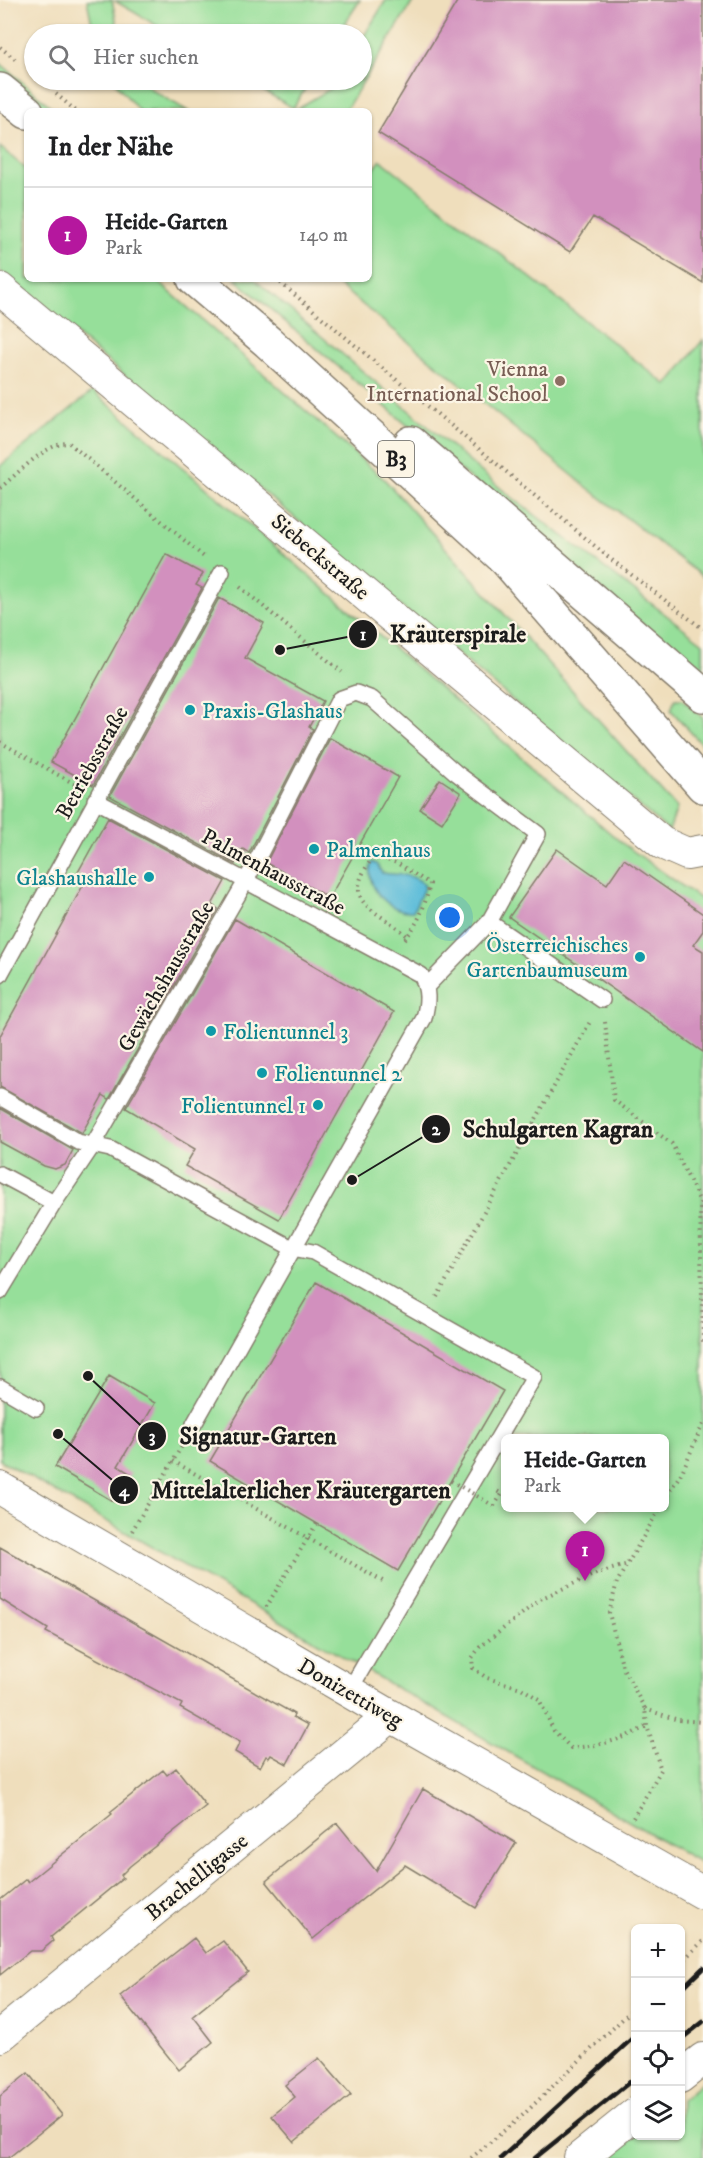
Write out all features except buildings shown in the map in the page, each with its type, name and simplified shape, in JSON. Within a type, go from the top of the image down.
[{"type":"main road","points":[[0,90],[24,110]]},
{"type":"main road","points":[[0,116],[24,136]]},
{"type":"main road","name":"B3","points":[[198,282],[268,342],[505,559],[703,786]]},
{"type":"main road","name":"B3","points":[[224,282],[703,695]]},
{"type":"street","name":"Siebeckstraße","points":[[0,289],[663,843],[687,854],[703,852]]},
{"type":"street","name":"Donizettiweg","points":[[0,1488],[391,1716],[703,1893]]},
{"type":"street","name":"Brachelligasse","points":[[0,2036],[391,1716]]},
{"type":"street","points":[[685,2074],[703,2059]]},
{"type":"street","points":[[580,2158],[631,2117]]},
{"type":"lane","name":"Betriebsstraße","points":[[0,975],[222,572]]},
{"type":"lane","name":"Gewächshausstraße","points":[[0,1292],[54,1203],[93,1145],[246,881],[339,699],[356,693],[372,699],[455,772],[538,834],[489,922]]},
{"type":"lane","name":"Palmenhausstraße","points":[[96,798],[421,975],[427,986]]},
{"type":"lane","points":[[194,1424],[424,1018],[427,986],[489,922],[602,1000]]},
{"type":"lane","points":[[0,1097],[78,1142],[110,1149],[292,1248],[313,1252],[534,1377],[501,1434]]},
{"type":"lane","points":[[0,1174],[54,1203]]},
{"type":"lane","points":[[0,1258],[15,1266]]},
{"type":"lane","points":[[0,1387],[36,1408]]},
{"type":"lane","points":[[349,1691],[409,1587],[415,1584],[501,1434]]},
{"type":"path","points":[[280,282],[608,557],[703,628]]},
{"type":"path","points":[[0,488],[41,455],[61,443],[69,443]]},
{"type":"path","points":[[0,742],[96,798]]},
{"type":"path","points":[[386,956],[407,936],[419,918],[430,884],[397,863],[374,856],[361,877],[358,892],[366,909],[385,918],[407,936]]},
{"type":"path","points":[[602,1000],[614,1100],[672,1144],[701,1200],[703,1344]]},
{"type":"path","points":[[426,1316],[602,1000]]},
{"type":"path","points":[[669,1492],[682,1472],[703,1424]]},
{"type":"path","points":[[119,1558],[183,1443]]},
{"type":"path","points":[[173,1461],[405,1594]]},
{"type":"path","points":[[451,1481],[494,1506]]},
{"type":"path","points":[[618,1845],[661,1770],[647,1726],[645,1710],[623,1668],[609,1613],[617,1582],[658,1512]]},
{"type":"path","points":[[250,1634],[317,1523]]},
{"type":"path","points":[[626,1565],[593,1575],[542,1598],[480,1647],[472,1658],[473,1668],[487,1677],[521,1688],[539,1699],[554,1731],[571,1748],[597,1746],[622,1739],[647,1726]]},
{"type":"path","points":[[645,1710],[678,1720],[703,1722]]},
{"type":"path","points":[[685,1959],[703,1941]]},
{"type":"path","points":[[471,2158],[522,2116],[631,2011]]},
{"type":"green space","points":[[87,0],[112,0],[117,24],[92,24]]},
{"type":"green space","points":[[360,0],[344,24],[154,24],[115,1]]},
{"type":"green space","points":[[386,0],[414,0],[372,68],[371,24]]},
{"type":"green space","points":[[0,63],[24,84],[24,90],[32,90],[52,108],[35,108],[0,78]]},
{"type":"green space","points":[[121,90],[152,90],[183,108],[136,108]]},
{"type":"green space","points":[[262,90],[305,90],[293,108]]},
{"type":"green space","points":[[328,90],[358,90],[347,108],[298,108]]},
{"type":"green space","points":[[0,147],[24,167],[24,282],[158,282],[385,480],[677,808],[669,831],[0,271]]},
{"type":"green space","points":[[381,160],[667,385],[703,340],[703,577],[588,488],[335,282],[372,282],[372,171]]},
{"type":"green space","points":[[239,282],[258,282],[505,492],[703,643],[703,676]]},
{"type":"green space","points":[[93,391],[622,843],[703,901],[703,1864],[0,1460],[0,466]]},
{"type":"green space","points":[[675,699],[682,699],[703,718],[703,746],[671,710]]},
{"type":"green space","points":[[703,2082],[703,2158],[608,2158],[631,2140],[685,2140],[685,2097]]},
{"type":"water","points":[[372,862],[377,864],[382,873],[411,877],[425,886],[413,911],[395,908],[380,896],[371,880]]},
{"type":"railway","points":[[685,1985],[703,1968]]},
{"type":"railway","points":[[685,2036],[703,2022]]},
{"type":"railway","points":[[501,2158],[631,2040]]},
{"type":"railway","points":[[535,2158],[631,2081]]},
{"type":"place","name":"Vienna International School","points":[[560,381]]},
{"type":"place","name":"Kräuterspirale","points":[[280,650]]},
{"type":"place","name":"Praxis-Glashaus","points":[[190,710]]},
{"type":"place","name":"Palmenhaus","points":[[314,849]]},
{"type":"place","name":"Glashaushalle","points":[[149,877]]},
{"type":"place","name":"Österreichisches Gartenbaumuseum","points":[[640,957]]},
{"type":"place","name":"Folientunnel 3","points":[[211,1031]]},
{"type":"place","name":"Folientunnel 2","points":[[262,1073]]},
{"type":"place","name":"Folientunnel 1","points":[[318,1105]]},
{"type":"place","name":"Schulgarten Kagran","points":[[352,1180]]},
{"type":"place","name":"Signatur-Garten","points":[[88,1376]]},
{"type":"place","name":"Mittelalterlicher Kräutergarten","points":[[58,1434]]},
{"type":"place","name":"Heide-Garten","points":[[585,1581]]}]
